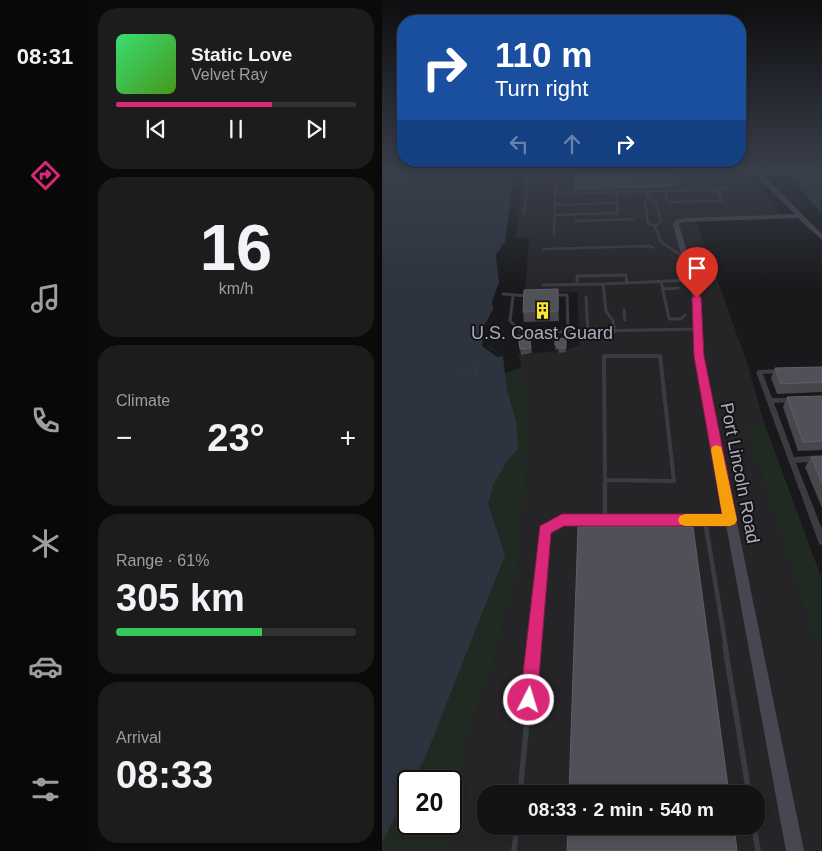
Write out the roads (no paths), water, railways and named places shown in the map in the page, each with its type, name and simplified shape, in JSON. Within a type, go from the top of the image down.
[{"type":"street","points":[[792,209],[822,238]]},
{"type":"street","name":"Port Lincoln Road","points":[[795,851],[699,356],[697,298],[676,225],[678,221],[799,216]]},
{"type":"street","points":[[786,371],[759,372],[791,460],[820,530],[822,541]]},
{"type":"street","points":[[769,401],[803,400]]},
{"type":"street","points":[[791,460],[822,458]]},
{"type":"lane","points":[[524,214],[525,209]]},
{"type":"lane","points":[[554,235],[555,209]]},
{"type":"lane","points":[[555,215],[618,213],[618,209]]},
{"type":"lane","points":[[645,209],[648,223],[655,226],[661,242],[687,260]]},
{"type":"lane","points":[[655,226],[661,222],[658,209]]},
{"type":"lane","points":[[575,221],[634,219]]},
{"type":"lane","points":[[544,249],[650,246],[653,248]]},
{"type":"lane","points":[[577,284],[577,276],[626,275],[627,283]]},
{"type":"lane","points":[[543,285],[692,280]]},
{"type":"lane","points":[[661,281],[669,319],[681,319],[685,315]]},
{"type":"lane","points":[[603,284],[606,311],[613,321],[615,332]]},
{"type":"lane","points":[[662,289],[678,288]]},
{"type":"lane","points":[[503,294],[532,296]]},
{"type":"lane","points":[[550,295],[567,295],[568,333]]},
{"type":"lane","points":[[513,296],[510,321],[515,327],[526,332],[574,333],[697,330]]},
{"type":"lane","points":[[586,297],[588,332]]},
{"type":"lane","points":[[624,310],[625,320]]},
{"type":"lane","points":[[605,480],[674,481],[660,356],[604,356],[605,520]]},
{"type":"lane","points":[[521,785],[545,530],[562,520],[730,520]]},
{"type":"lane","points":[[705,520],[748,785]]},
{"type":"lane","points":[[514,851],[516,835]]},
{"type":"lane","points":[[755,835],[758,851]]},
{"type":"water","points":[[382,209],[509,209],[505,241],[507,242],[501,255],[502,273],[486,344],[503,356],[507,390],[516,422],[518,449],[508,460],[493,485],[488,504],[505,555],[425,758],[419,770],[397,770],[397,813],[382,843]]},
{"type":"place","name":"U.S. Coast Guard","points":[[542,310]]}]
